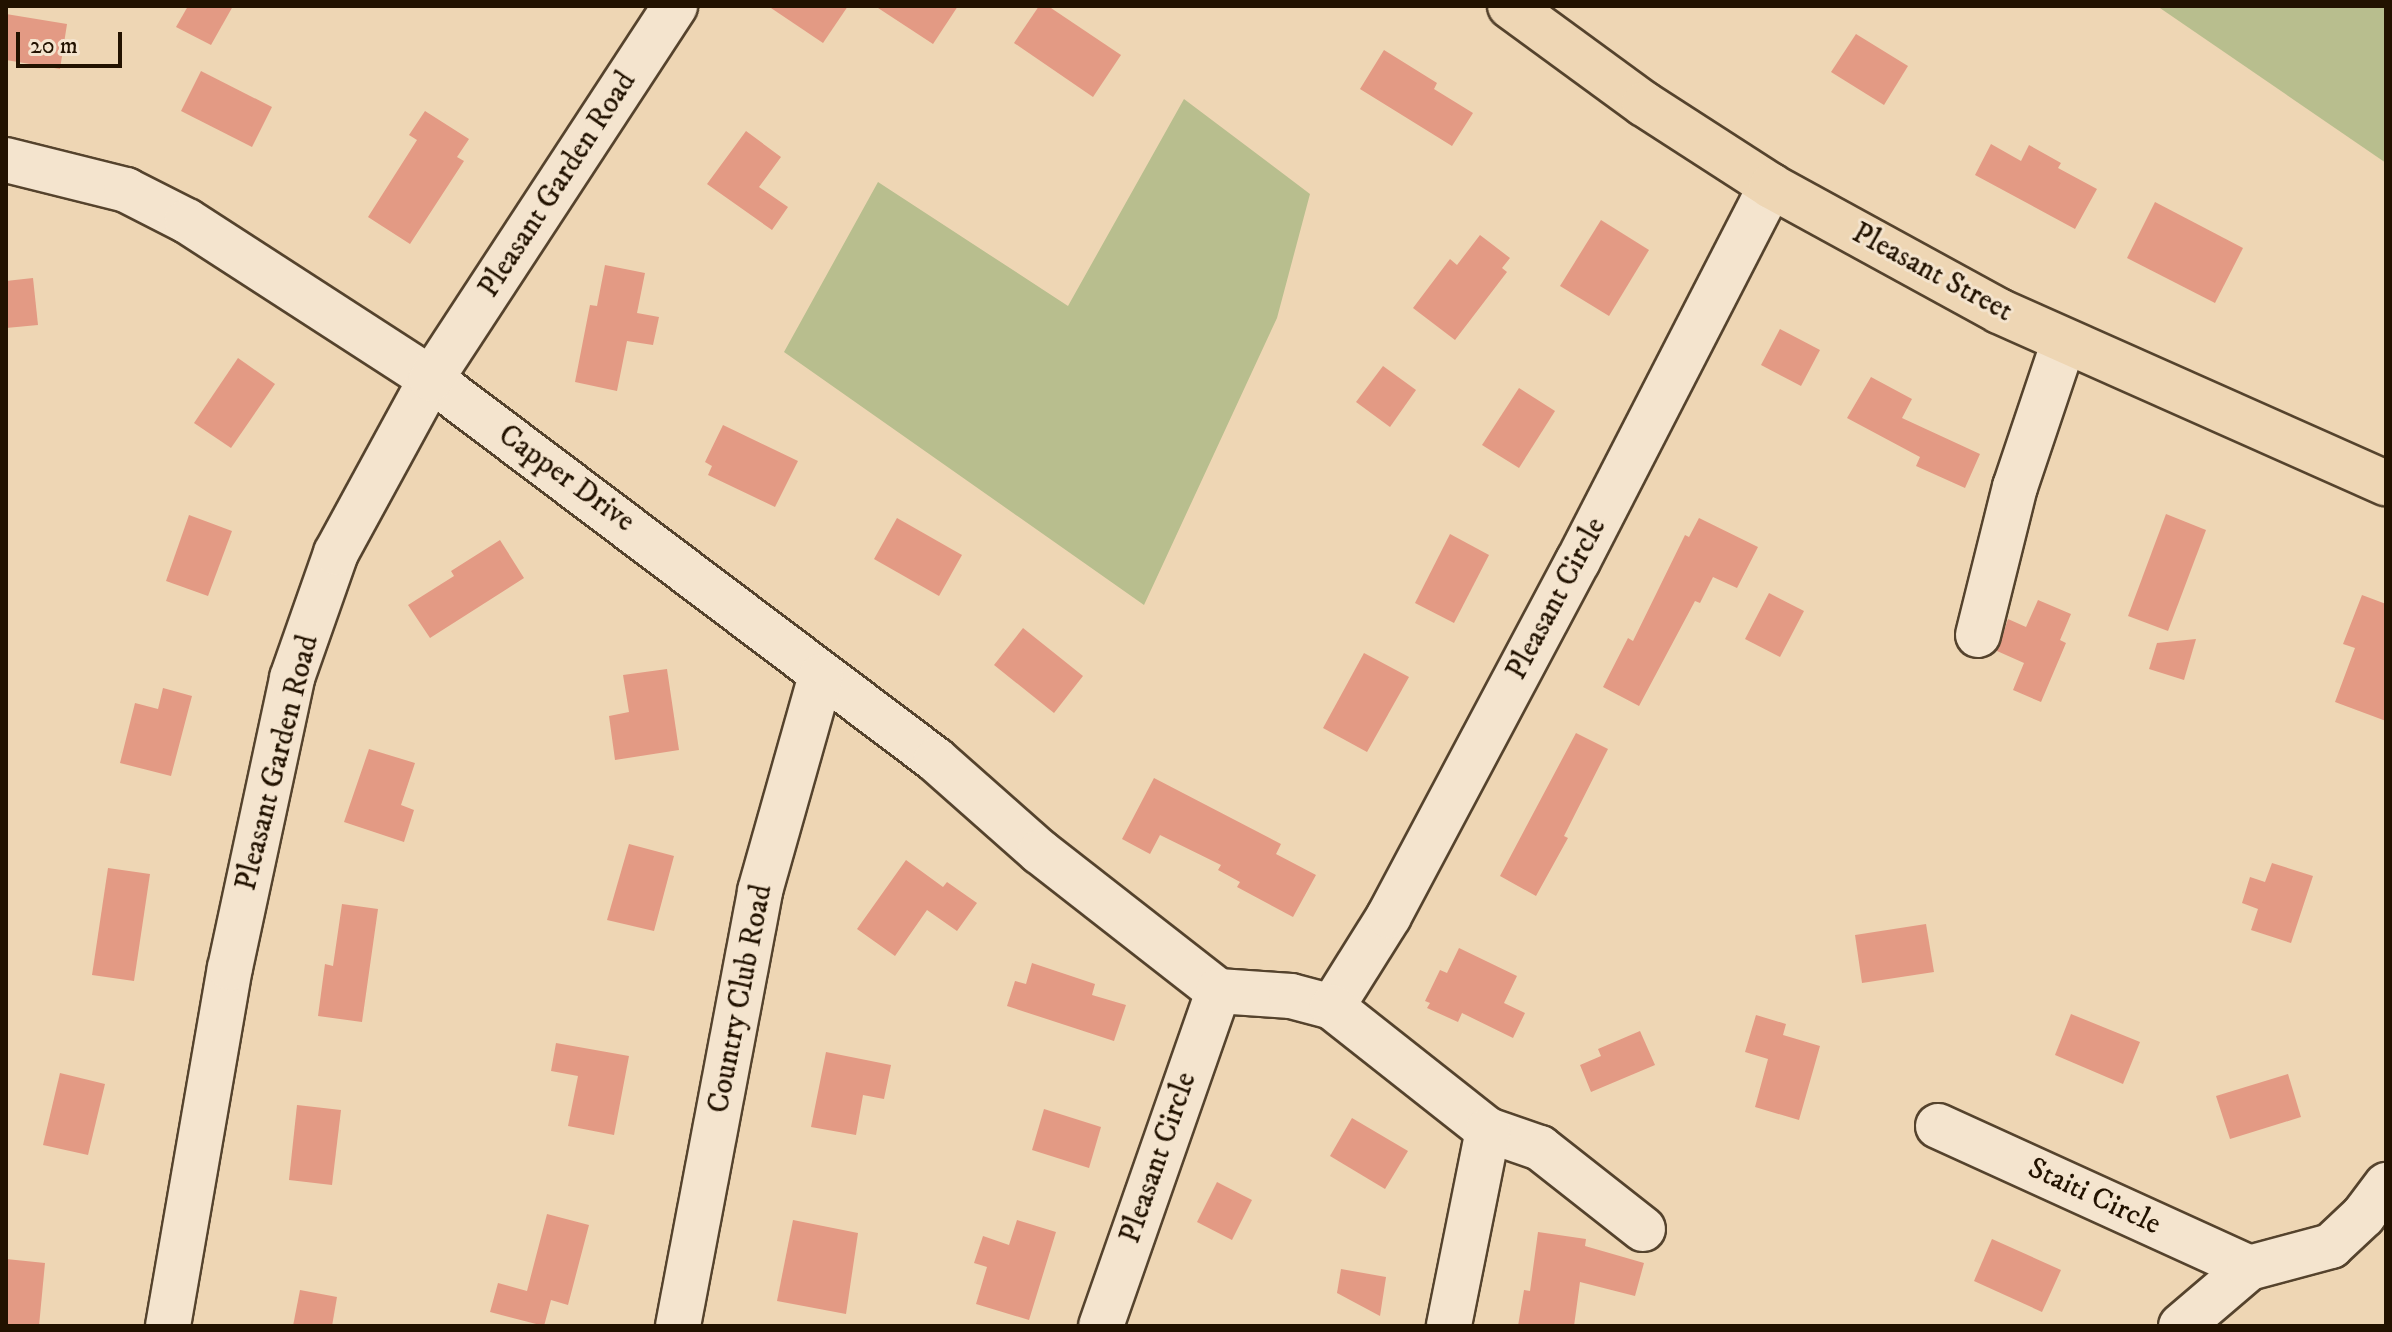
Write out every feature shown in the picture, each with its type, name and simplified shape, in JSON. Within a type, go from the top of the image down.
[{"type":"main road","name":"Pleasant Street","points":[[1510,6],[1644,104],[1771,186],[1999,311],[2386,483]]},
{"type":"street","name":"Pleasant Garden Road","points":[[168,1326],[230,968],[292,678],[336,553],[431,379],[675,6]]},
{"type":"street","name":"Capper Drive","points":[[6,160],[138,196],[187,221],[431,379],[936,760],[1076,882],[1218,991]]},
{"type":"street","name":"Pleasant Circle","points":[[1332,1007],[1389,916],[1771,186]]},
{"type":"street","points":[[1978,635],[2015,487],[2064,341]]},
{"type":"street","name":"Country Club Road","points":[[678,1326],[760,891],[821,676]]},
{"type":"street","name":"Pleasant Circle","points":[[1101,1326],[1218,991]]},
{"type":"street","points":[[1218,991],[1291,996],[1332,1007],[1488,1130],[1540,1148],[1643,1229]]},
{"type":"street","name":"Staiti Circle","points":[[1938,1126],[2249,1268]]},
{"type":"street","points":[[1449,1326],[1488,1130]]},
{"type":"street","points":[[2181,1326],[2249,1268],[2331,1246],[2363,1216],[2386,1185]]},
{"type":"green space","points":[[2157,6],[2386,6],[2386,163]]},
{"type":"green space","points":[[1184,99],[1310,194],[1277,318],[1144,605],[784,352],[878,182],[1068,306]]},
{"type":"building","points":[[188,6],[233,6],[211,45],[176,27]]},
{"type":"building","points":[[768,6],[848,6],[823,43]]},
{"type":"building","points":[[875,6],[958,6],[933,44]]},
{"type":"building","points":[[1039,6],[1048,6],[1121,55],[1093,97],[1014,43]]},
{"type":"building","points":[[6,14],[67,24],[60,69],[6,60]]},
{"type":"building","points":[[1856,34],[1908,66],[1884,105],[1831,72]]},
{"type":"building","points":[[1384,50],[1437,83],[1434,89],[1473,113],[1452,146],[1360,89]]},
{"type":"building","points":[[201,71],[272,107],[252,147],[181,111]]},
{"type":"building","points":[[425,111],[469,139],[457,157],[464,161],[410,244],[368,217],[417,140],[409,135]]},
{"type":"building","points":[[746,131],[781,157],[759,187],[788,207],[772,230],[707,184]]},
{"type":"building","points":[[1991,144],[2021,161],[2029,145],[2061,163],[2058,168],[2097,189],[2075,229],[1975,175]]},
{"type":"building","points":[[2155,202],[2243,248],[2215,303],[2127,258]]},
{"type":"building","points":[[1601,220],[1649,250],[1609,316],[1560,286]]},
{"type":"building","points":[[1480,235],[1510,258],[1502,268],[1507,272],[1455,340],[1413,308],[1450,259],[1457,265]]},
{"type":"building","points":[[605,265],[645,273],[637,313],[659,317],[653,345],[627,341],[617,391],[575,382],[590,305],[597,306]]},
{"type":"building","points":[[33,278],[38,325],[6,328],[6,281]]},
{"type":"building","points":[[1780,329],[1820,350],[1801,386],[1761,365]]},
{"type":"building","points":[[238,358],[275,384],[231,448],[194,423]]},
{"type":"building","points":[[1383,366],[1416,390],[1390,427],[1356,402]]},
{"type":"building","points":[[1871,377],[1912,399],[1902,418],[1980,454],[1965,488],[1916,466],[1920,457],[1847,418]]},
{"type":"building","points":[[1519,388],[1555,411],[1519,468],[1482,445]]},
{"type":"building","points":[[723,425],[798,461],[775,507],[708,475],[712,466],[705,462]]},
{"type":"building","points":[[2166,514],[2206,530],[2168,631],[2128,616]]},
{"type":"building","points":[[189,515],[232,531],[208,596],[166,581]]},
{"type":"building","points":[[897,518],[962,555],[939,596],[874,559]]},
{"type":"building","points":[[1699,518],[1758,547],[1737,588],[1713,577],[1700,603],[1695,601],[1639,706],[1603,687],[1628,638],[1633,641],[1685,535],[1689,537]]},
{"type":"building","points":[[1450,534],[1489,555],[1454,623],[1415,603]]},
{"type":"building","points":[[500,540],[524,578],[430,638],[408,605],[454,576],[451,571]]},
{"type":"building","points":[[1769,593],[1804,611],[1780,657],[1745,639]]},
{"type":"building","points":[[2362,595],[2386,604],[2386,721],[2335,702],[2355,648],[2343,644]]},
{"type":"building","points":[[2038,600],[2071,614],[2060,640],[2066,643],[2041,702],[2013,690],[2024,663],[1997,651],[2008,619],[2026,627]]},
{"type":"building","points":[[1023,628],[1083,676],[1054,713],[994,665]]},
{"type":"building","points":[[2196,639],[2184,680],[2149,669],[2157,643]]},
{"type":"building","points":[[1364,653],[1409,677],[1367,752],[1323,728]]},
{"type":"building","points":[[667,669],[679,750],[615,760],[609,716],[629,712],[623,675]]},
{"type":"building","points":[[163,688],[192,696],[171,776],[120,763],[135,703],[158,709]]},
{"type":"building","points":[[1576,733],[1608,749],[1564,836],[1568,838],[1536,896],[1500,876]]},
{"type":"building","points":[[369,749],[415,763],[401,805],[414,810],[404,842],[344,822]]},
{"type":"building","points":[[1154,778],[1281,844],[1276,854],[1316,875],[1293,917],[1237,887],[1240,882],[1218,870],[1221,865],[1160,835],[1150,854],[1122,839]]},
{"type":"building","points":[[629,844],[674,856],[654,931],[607,920]]},
{"type":"building","points":[[906,860],[943,887],[947,882],[977,903],[957,931],[927,910],[895,956],[857,929]]},
{"type":"building","points":[[2272,863],[2313,876],[2291,943],[2251,930],[2258,909],[2242,903],[2250,877],[2265,882]]},
{"type":"building","points":[[108,868],[150,874],[134,981],[92,975]]},
{"type":"building","points":[[342,904],[378,909],[362,1022],[318,1016],[325,964],[333,966]]},
{"type":"building","points":[[1926,924],[1934,972],[1862,983],[1855,935]]},
{"type":"building","points":[[1459,948],[1517,976],[1504,1003],[1525,1013],[1513,1038],[1462,1013],[1458,1022],[1427,1008],[1430,1003],[1425,1001],[1440,970],[1447,973]]},
{"type":"building","points":[[1032,963],[1095,984],[1092,995],[1126,1005],[1114,1041],[1007,1006],[1015,981],[1026,984]]},
{"type":"building","points":[[2071,1014],[2140,1042],[2123,1084],[2055,1055]]},
{"type":"building","points":[[1756,1015],[1786,1024],[1783,1035],[1820,1046],[1799,1120],[1755,1107],[1768,1059],[1745,1052]]},
{"type":"building","points":[[1640,1031],[1655,1065],[1591,1092],[1580,1065],[1601,1056],[1598,1049]]},
{"type":"building","points":[[556,1043],[629,1056],[614,1135],[568,1126],[578,1076],[551,1071]]},
{"type":"building","points":[[826,1052],[891,1065],[884,1099],[863,1095],[856,1135],[811,1127]]},
{"type":"building","points":[[60,1073],[105,1084],[88,1155],[43,1145]]},
{"type":"building","points":[[2288,1074],[2301,1117],[2230,1139],[2216,1096]]},
{"type":"building","points":[[297,1105],[341,1110],[332,1185],[289,1180]]},
{"type":"building","points":[[1044,1109],[1101,1127],[1089,1168],[1032,1150]]},
{"type":"building","points":[[1352,1118],[1408,1151],[1385,1189],[1330,1156]]},
{"type":"building","points":[[1217,1182],[1252,1200],[1232,1240],[1197,1222]]},
{"type":"building","points":[[547,1214],[589,1225],[568,1305],[551,1300],[544,1326],[490,1312],[498,1283],[527,1291]]},
{"type":"building","points":[[793,1220],[858,1233],[846,1314],[777,1301]]},
{"type":"building","points":[[1017,1220],[1056,1232],[1029,1320],[976,1304],[987,1267],[974,1263],[983,1236],[1009,1245]]},
{"type":"building","points":[[1538,1232],[1586,1239],[1585,1246],[1644,1263],[1635,1296],[1580,1282],[1574,1326],[1518,1326],[1524,1290],[1530,1291]]},
{"type":"building","points":[[1992,1239],[2061,1270],[2042,1312],[1974,1281]]},
{"type":"building","points":[[6,1259],[45,1263],[39,1326],[6,1326]]},
{"type":"building","points":[[1341,1269],[1386,1277],[1380,1316],[1337,1293]]},
{"type":"building","points":[[300,1290],[337,1297],[332,1326],[293,1326]]}]
